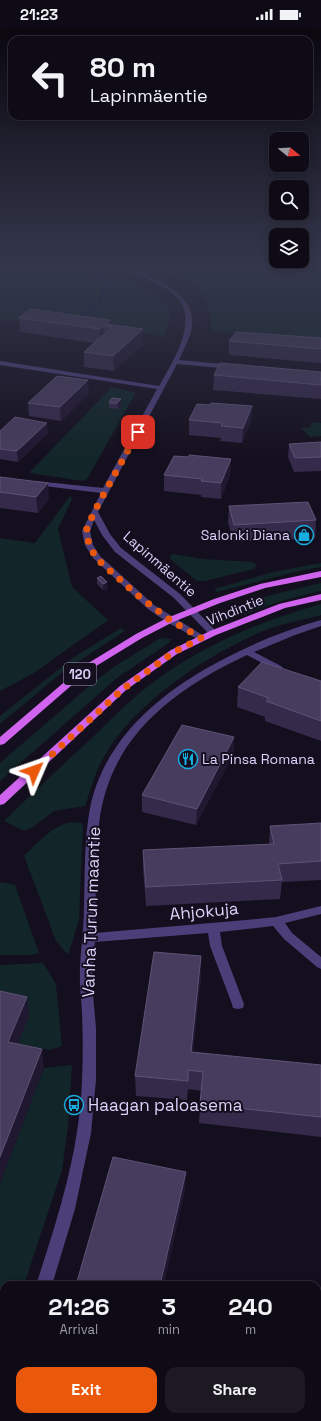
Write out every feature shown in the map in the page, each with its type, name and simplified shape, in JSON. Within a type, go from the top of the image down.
[{"type":"main road","name":"Vihdintie","points":[[0,742],[85,669],[139,636],[170,620],[192,611],[263,586],[321,574]]},
{"type":"main road","name":"Vihdintie","points":[[0,801],[124,688],[174,652],[201,638],[282,606],[321,596]]},
{"type":"street","points":[[187,331],[175,362],[94,512],[86,531],[89,544],[96,558],[136,594],[170,620],[201,638]]},
{"type":"street","points":[[175,362],[238,367]]},
{"type":"street","points":[[0,363],[161,388]]},
{"type":"street","points":[[29,482],[106,492]]},
{"type":"street","name":"Lapinmäentie","points":[[94,512],[106,535],[118,550],[176,596],[213,633]]},
{"type":"street","points":[[248,652],[272,640],[321,623]]},
{"type":"street","points":[[248,652],[266,663],[287,672]]},
{"type":"street","name":"Vanha Turun maantie","points":[[45,1281],[66,1217],[80,1156],[89,1082],[90,1021],[86,978],[90,938],[90,853],[94,817],[106,773],[129,735],[154,708],[178,690],[210,671],[248,652]]},
{"type":"street","name":"Ahjokuja","points":[[90,938],[214,928],[276,921],[321,910]]},
{"type":"street","points":[[276,921],[288,936],[321,964]]},
{"type":"street","points":[[214,928],[216,946],[238,1004]]},
{"type":"green space","points":[[136,331],[166,331],[164,337]]},
{"type":"green space","points":[[211,331],[321,331],[321,340]]},
{"type":"green space","points":[[112,387],[134,392],[135,394],[87,479],[83,481],[29,473]]},
{"type":"green space","points":[[311,422],[321,423],[321,436],[310,437],[301,428],[311,427]]},
{"type":"green space","points":[[70,496],[72,499],[58,529],[72,587],[108,620],[34,673],[0,691],[0,538],[35,543]]},
{"type":"green space","points":[[173,554],[204,559],[253,562],[257,565],[254,569],[205,581],[197,581],[170,559],[170,556]]},
{"type":"green space","points":[[321,563],[321,567],[294,572],[217,592],[214,589],[273,572]]},
{"type":"green space","points":[[321,583],[321,591],[266,606],[229,619],[215,620],[209,618],[210,616],[263,597]]},
{"type":"green space","points":[[321,604],[321,615],[274,627],[246,639],[199,665],[155,697],[136,715],[105,755],[96,773],[85,806],[54,811],[33,827],[24,831],[4,821],[120,710],[161,676],[189,658],[225,639],[282,616]]},
{"type":"green space","points":[[121,628],[125,631],[64,671],[0,724],[0,716],[74,657]]},
{"type":"green space","points":[[161,638],[171,639],[170,642],[117,678],[0,781],[0,763],[94,682],[115,666]]},
{"type":"green space","points":[[72,822],[82,823],[83,826],[79,920],[68,955],[56,941],[24,856],[40,840],[52,831]]},
{"type":"green space","points":[[2,882],[15,885],[39,953],[32,955],[0,955],[0,883]]},
{"type":"green space","points":[[43,963],[56,984],[62,1046],[50,1050],[17,1044],[0,1010],[0,965]]},
{"type":"green space","points":[[72,1065],[68,1127],[62,1170],[25,1281],[0,1281],[0,1183],[44,1068]]},
{"type":"building","points":[[108,331],[141,331],[113,356],[84,352]]},
{"type":"building","points":[[236,332],[321,338],[321,349],[229,341]]},
{"type":"building","points":[[220,363],[321,372],[321,385],[214,375]]},
{"type":"building","points":[[57,376],[88,380],[60,407],[28,403]]},
{"type":"building","points":[[112,398],[121,399],[117,403],[109,403]]},
{"type":"building","points":[[211,403],[252,406],[243,428],[221,426],[222,423],[189,420],[197,404],[210,405]]},
{"type":"building","points":[[15,417],[47,423],[17,451],[0,449],[0,431]]},
{"type":"building","points":[[321,442],[321,457],[295,458],[289,444]]},
{"type":"building","points":[[189,455],[231,459],[221,483],[201,481],[203,479],[164,475],[174,456],[189,457]]},
{"type":"building","points":[[0,477],[48,483],[36,497],[0,492]]},
{"type":"building","points":[[308,502],[316,520],[234,525],[229,506]]},
{"type":"building","points":[[101,576],[107,582],[103,584],[97,578]]},
{"type":"building","points":[[262,662],[321,681],[321,721],[266,701],[269,698],[238,687]]},
{"type":"building","points":[[182,725],[234,737],[197,809],[142,795]]},
{"type":"building","points":[[321,823],[321,861],[278,864],[282,880],[146,887],[143,850],[274,844],[270,826]]},
{"type":"building","points":[[154,952],[201,956],[191,1052],[321,1065],[321,1117],[200,1104],[203,1072],[188,1070],[188,1081],[135,1076]]},
{"type":"building","points":[[0,991],[27,997],[8,1042],[42,1049],[0,1157]]},
{"type":"building","points":[[113,1157],[186,1172],[161,1281],[77,1281]]},
{"type":"place","name":"Salonki Diana","points":[[304,535]]},
{"type":"place","name":"La Pinsa Romana","points":[[188,759]]},
{"type":"place","name":"Haagan paloasema","points":[[74,1105]]},
{"type":"route","points":[[34,771],[124,688],[174,652],[201,638],[151,607],[96,558],[89,544],[86,531],[94,512],[138,432]]}]
